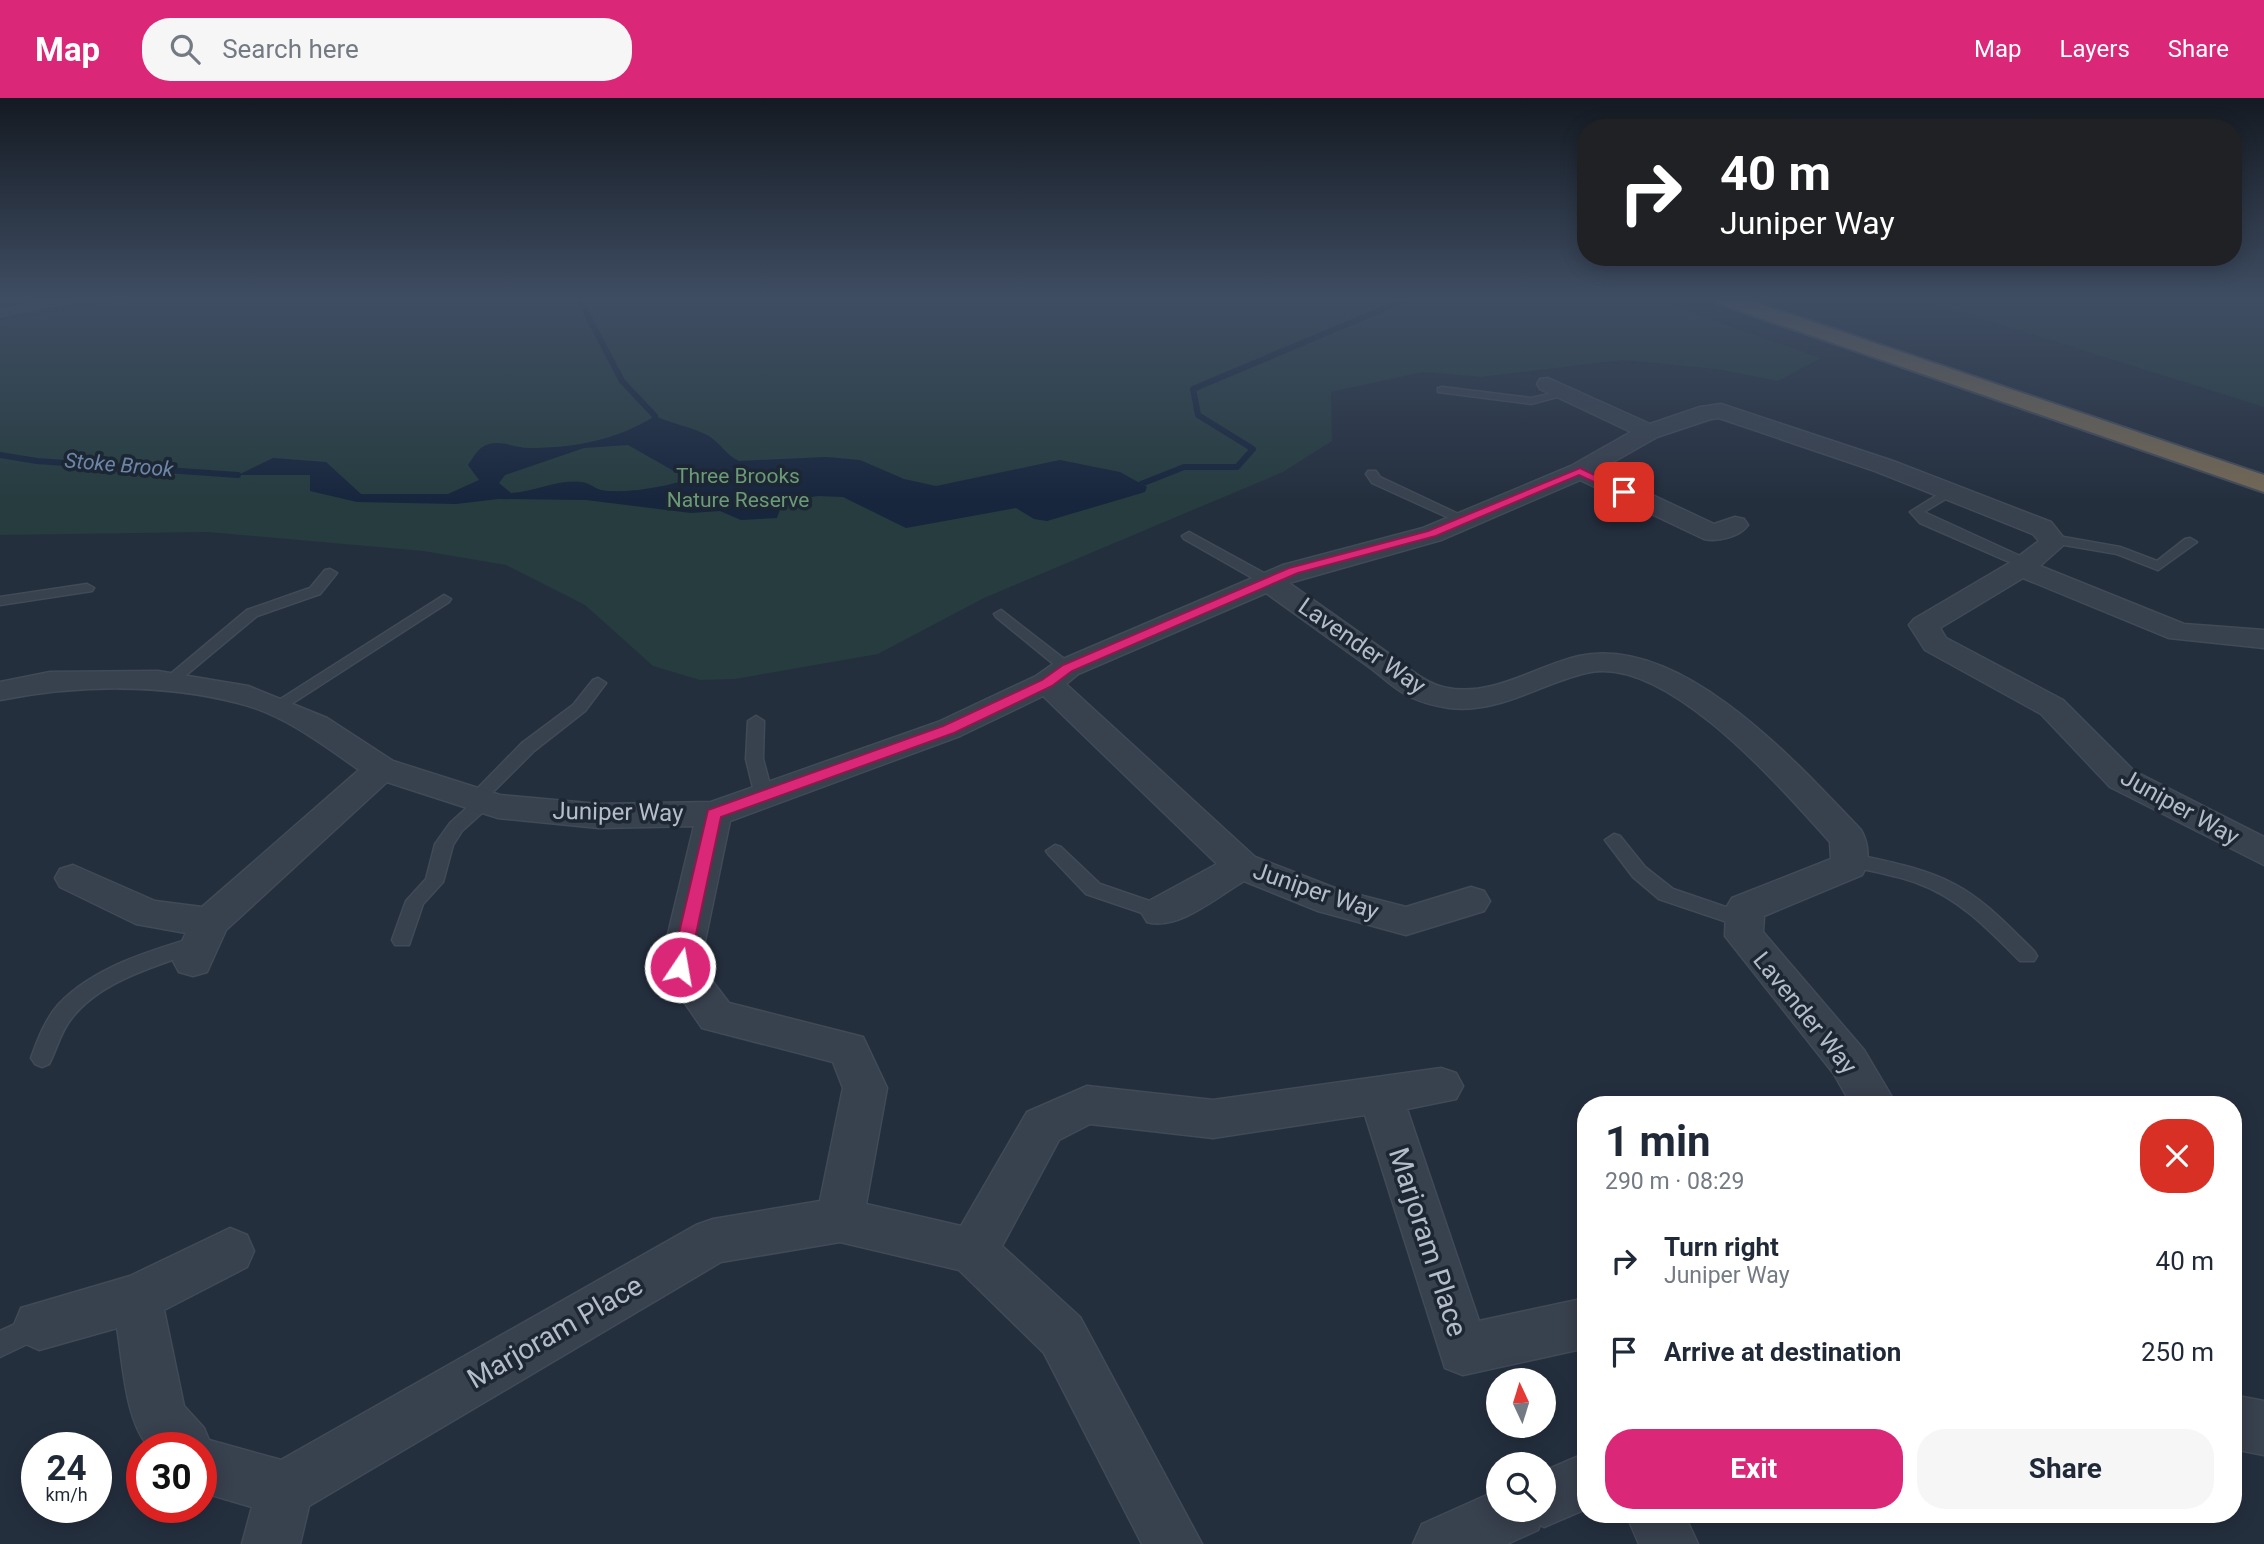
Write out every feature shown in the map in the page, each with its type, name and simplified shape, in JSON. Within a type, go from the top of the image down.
[{"type":"highway","points":[[1921,366],[2264,484]]},
{"type":"highway","points":[[1980,366],[2264,460]]},
{"type":"street","points":[[1557,388],[1649,432]]},
{"type":"street","name":"Juniper Way","points":[[0,691],[50,681],[169,682],[248,695],[316,725],[381,769],[498,806],[599,816],[714,814],[948,729],[1268,580],[1432,534],[1580,471],[1649,432],[1721,411],[1950,491],[2042,528],[2054,542],[2024,566],[1924,625],[1935,644],[2052,707],[2122,779],[2264,852]]},
{"type":"street","points":[[1580,471],[1713,533],[1735,526]]},
{"type":"street","points":[[2024,566],[2179,632],[2264,639]]},
{"type":"street","name":"Lavender Way","points":[[1268,580],[1422,691],[1444,700],[1471,703],[1598,661],[1622,661],[1648,669],[1749,736],[1848,839],[1849,866],[1745,908],[1744,936],[1849,1062],[1869,1096]]},
{"type":"street","name":"Juniper Way","points":[[1057,676],[1242,866],[1331,901],[1406,921],[1471,901]]},
{"type":"street","points":[[73,878],[201,942],[381,769]]},
{"type":"street","points":[[714,814],[680,967],[716,1016],[848,1049],[865,1088],[840,1220]]},
{"type":"street","name":"Juniper Way","points":[[1160,912],[1242,866]]},
{"type":"street","points":[[1173,1544],[1062,1335],[973,1251],[1043,1126],[1087,1105],[1213,1119],[1441,1086]]},
{"type":"street","name":"Marjoram Place","points":[[1380,1095],[1463,1350],[1577,1325]]},
{"type":"street","name":"Marjoram Place","points":[[285,1489],[713,1241],[840,1220],[973,1251]]},
{"type":"street","points":[[20,1334],[137,1298],[230,1251]]},
{"type":"street","points":[[137,1298],[160,1420],[171,1432]]},
{"type":"street","points":[[2242,1424],[2264,1428]]},
{"type":"street","points":[[217,1471],[285,1489],[271,1544]]},
{"type":"street","points":[[1556,1494],[1577,1484]]},
{"type":"street","points":[[1442,1544],[1491,1522]]},
{"type":"street","points":[[1658,1523],[1669,1544]]},
{"type":"lane","points":[[1442,390],[1531,401],[1557,388]]},
{"type":"lane","points":[[1372,474],[1376,480],[1463,519]]},
{"type":"lane","points":[[1950,491],[1916,512],[1925,520],[2024,566]]},
{"type":"lane","points":[[1189,536],[1268,580]]},
{"type":"lane","points":[[2052,539],[2120,551],[2158,566],[2190,542]]},
{"type":"lane","points":[[169,682],[252,613],[315,592],[330,573]]},
{"type":"lane","points":[[0,601],[87,588]]},
{"type":"lane","points":[[276,707],[444,598]]},
{"type":"lane","points":[[1001,614],[1057,676]]},
{"type":"lane","points":[[402,940],[415,901],[434,882],[444,844],[456,827],[528,747],[579,708],[598,683]]},
{"type":"lane","points":[[756,721],[752,748],[753,765],[764,796]]},
{"type":"lane","points":[[1614,840],[1639,872],[1666,894],[1745,921]]},
{"type":"lane","points":[[1055,851],[1093,890],[1160,912]]},
{"type":"lane","points":[[1849,859],[1921,877],[1949,889],[1977,909],[2028,956]]},
{"type":"lane","points":[[42,1059],[47,1036],[60,1015],[82,993],[112,976],[201,942]]},
{"type":"green space","name":"Three Brooks Nature Reserve","points":[[0,366],[1569,366],[1481,377],[1423,372],[1331,392],[1332,441],[1283,472],[984,598],[878,654],[735,679],[700,680],[653,666],[585,605],[506,565],[423,551],[208,532],[0,535]]},
{"type":"green space","name":"Three Brooks Nature Reserve","points":[[1691,366],[1805,366],[1778,381]]},
{"type":"green space","points":[[2135,366],[2264,366],[2264,407]]},
{"type":"water","points":[[655,416],[696,430],[709,436],[739,461],[826,457],[860,460],[904,479],[936,486],[1060,460],[1120,472],[1147,487],[1145,492],[1047,521],[1034,519],[1016,508],[906,528],[843,497],[818,496],[783,501],[777,518],[741,520],[720,511],[691,513],[586,500],[498,499],[456,504],[357,502],[310,491],[310,475],[238,475],[273,458],[326,462],[361,494],[448,494],[479,480],[468,465],[479,450],[487,445],[499,443],[529,448],[579,444],[610,437]],"holes":[[[628,445],[688,479],[657,487],[621,491],[601,490],[586,483],[572,482],[511,493],[499,483],[505,475],[584,448]]]},
{"type":"waterway","points":[[614,366],[622,381],[655,416]]},
{"type":"waterway","points":[[1141,484],[1184,467],[1237,467],[1253,449],[1198,415],[1193,389],[1247,366]]},
{"type":"waterway","name":"Stoke Brook","points":[[0,455],[37,461],[238,475]]},
{"type":"route","points":[[680,967],[714,814],[948,729],[1047,683],[1068,668],[1293,571],[1432,534],[1580,471],[1624,492]]}]
